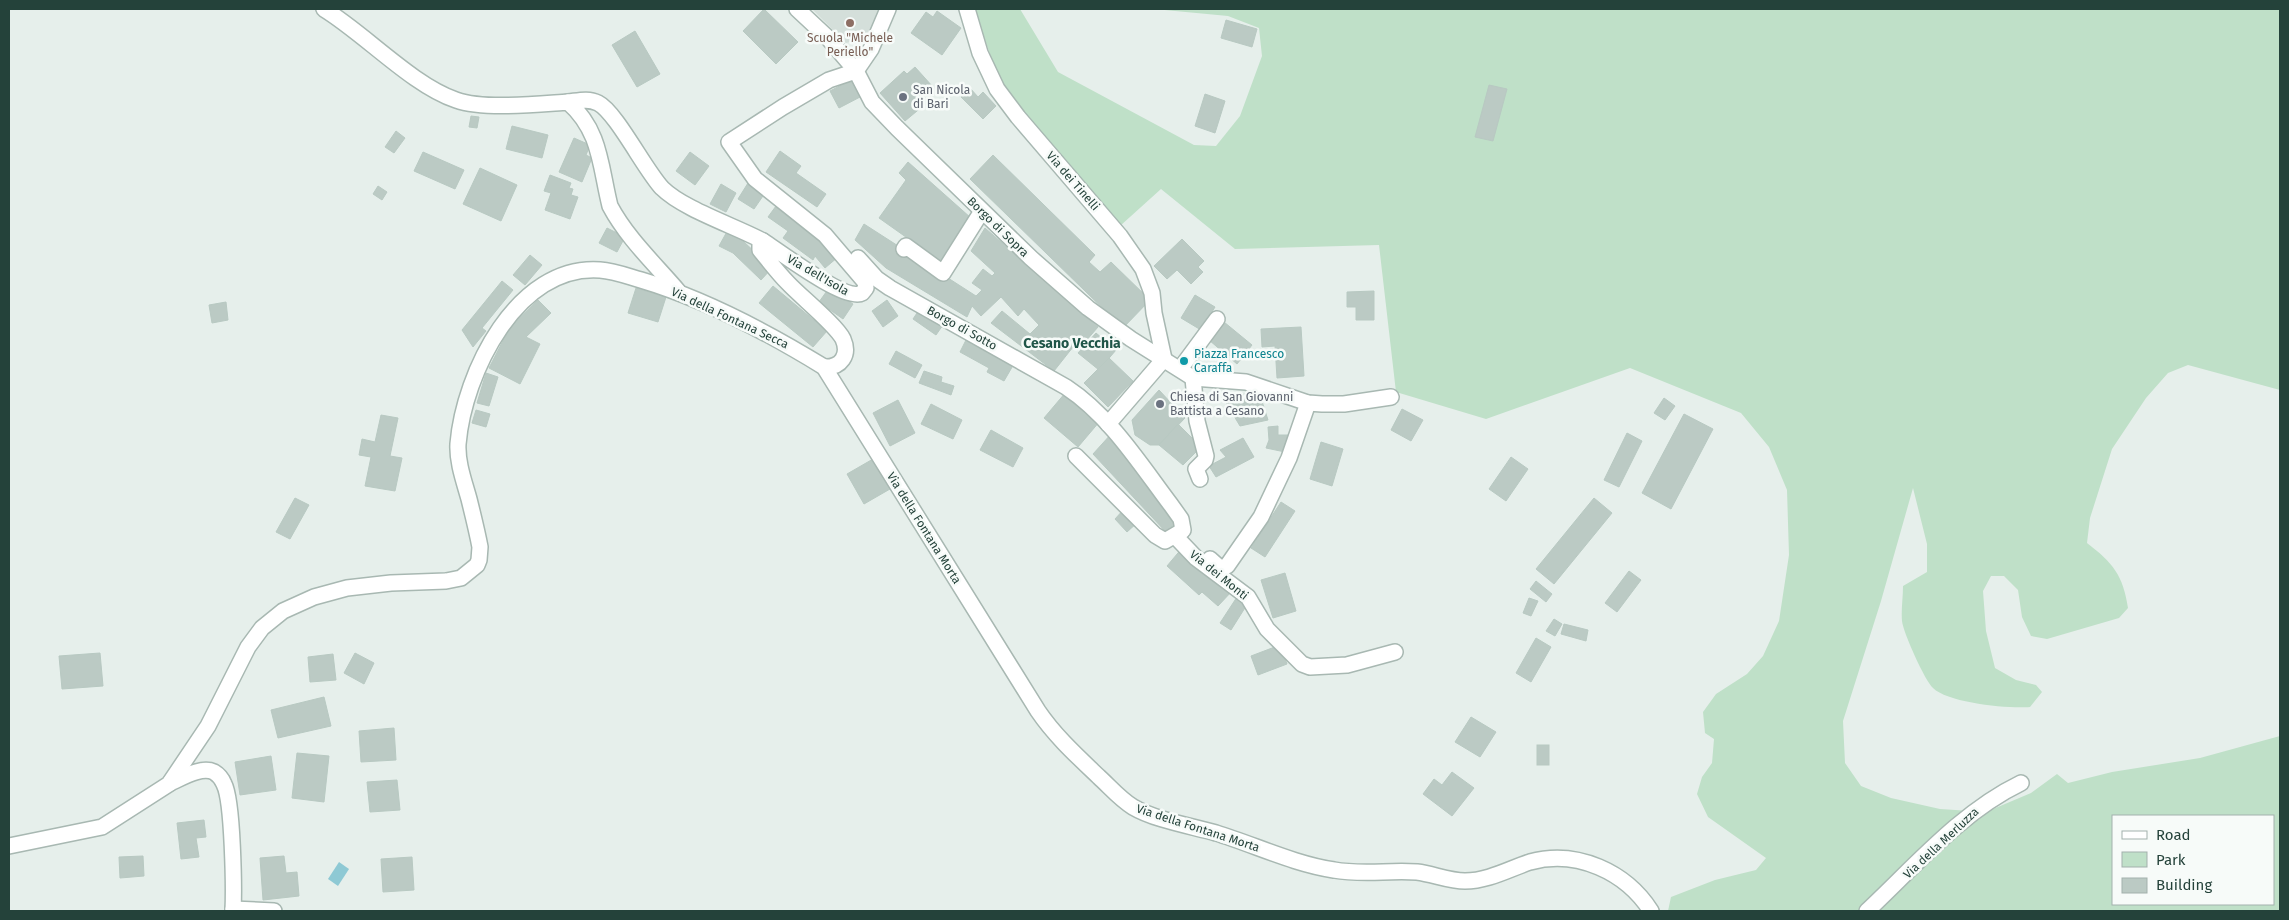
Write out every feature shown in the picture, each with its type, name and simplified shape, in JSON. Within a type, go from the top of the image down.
[{"type":"street","name":"Via dell'Isola","points":[[324,9],[338,13],[418,79],[455,100],[488,105],[592,101],[603,106],[662,188],[685,204],[763,241],[809,272],[847,294],[859,295],[866,288],[865,282],[825,235]]},
{"type":"street","name":"Borgo di Sopra","points":[[797,9],[828,38],[856,71],[877,109],[1031,258],[1088,308],[1131,339],[1164,359]]},
{"type":"street","points":[[856,71],[870,49],[888,9]]},
{"type":"street","name":"Via dei Tinelli","points":[[968,9],[980,53],[997,89],[1018,117],[1120,236],[1143,268],[1152,292],[1154,313],[1164,359]]},
{"type":"street","name":"Borgo di Sotto","points":[[856,71],[829,80],[729,142],[755,178],[825,235],[829,232],[835,233],[886,276],[1087,401],[1108,424],[1179,516],[1179,533]]},
{"type":"street","points":[[568,102],[592,129],[610,206],[615,216],[628,234],[679,293]]},
{"type":"street","points":[[904,249],[906,246],[943,273],[982,211]]},
{"type":"street","name":"Via dell'Isola","points":[[763,241],[760,245],[760,250],[787,282],[839,333],[843,340],[845,351],[842,362],[835,367],[824,367]]},
{"type":"street","name":"Via della Fontana Secca","points":[[9,846],[102,827],[169,784],[208,726],[248,647],[262,628],[275,617],[298,604],[332,592],[363,586],[454,580],[467,574],[477,565],[480,547],[459,461],[460,431],[471,389],[482,358],[502,326],[530,294],[560,276],[588,270],[619,273],[679,293],[786,344],[824,367]]},
{"type":"street","points":[[1200,479],[1196,469],[1205,460],[1206,456],[1186,374],[1217,319]]},
{"type":"street","points":[[1108,424],[1164,359],[1186,374],[1246,382],[1308,403],[1344,404],[1390,397]]},
{"type":"street","name":"Via della Fontana Morta","points":[[824,367],[1040,715],[1061,740],[1132,806],[1149,814],[1218,834],[1313,866],[1337,871],[1418,872],[1466,881],[1481,880],[1534,861],[1563,860],[1583,863],[1604,869],[1622,879],[1638,893],[1651,911]]},
{"type":"street","points":[[1076,456],[1155,535],[1165,541],[1179,533],[1216,565],[1223,568],[1227,566],[1261,517],[1289,458],[1308,403]]},
{"type":"street","name":"Via dei Monti","points":[[1179,533],[1200,561],[1248,597],[1267,628],[1302,664],[1310,667],[1347,665],[1395,652]]},
{"type":"street","points":[[169,784],[192,774],[208,770],[216,774],[224,784],[230,816],[233,910],[274,911]]},
{"type":"street","name":"Via della Merluzza","points":[[1867,911],[1964,820],[1987,802],[2020,783]]},
{"type":"shaded area","name":"Scuola \"Michele Periello\"","points":[[812,9],[879,9],[869,37],[846,43]]},
{"type":"green space","points":[[974,9],[1020,9],[1058,72],[1194,145],[1216,146],[1240,116],[1262,56],[1259,28],[1228,16],[1154,9],[2280,9],[2280,390],[2188,365],[2168,373],[2146,398],[2112,449],[2090,518],[2087,543],[2110,564],[2120,578],[2126,597],[2128,608],[2119,618],[2047,639],[2031,636],[2022,617],[2018,590],[2004,576],[1991,576],[1983,591],[1986,631],[1995,668],[2016,680],[2036,685],[2042,692],[2030,707],[1994,706],[1965,701],[1941,693],[1929,684],[1910,645],[1902,621],[1903,586],[1927,572],[1927,544],[1913,488],[1881,601],[1843,721],[1845,763],[1861,786],[1891,798],[1940,809],[1986,812],[2031,793],[2057,774],[2068,783],[2112,772],[2200,758],[2280,736],[2280,911],[1668,911],[1671,897],[1715,880],[1756,870],[1766,858],[1708,817],[1697,794],[1702,777],[1712,763],[1714,739],[1705,733],[1703,712],[1716,694],[1747,674],[1763,656],[1779,621],[1789,555],[1787,490],[1769,447],[1741,413],[1630,368],[1486,419],[1396,392],[1379,245],[1235,249],[1161,189],[1120,226],[1023,114],[997,74]]},
{"type":"water","points":[[339,862],[349,869],[338,886],[328,879]]},
{"type":"building","points":[[764,9],[798,42],[776,64],[743,31]]},
{"type":"building","points":[[937,11],[961,28],[942,55],[911,33],[926,12],[933,17]]},
{"type":"building","points":[[1226,20],[1257,29],[1252,47],[1221,38]]},
{"type":"building","points":[[635,31],[660,74],[637,87],[612,45]]},
{"type":"building","name":"San Nicola di Bari","points":[[915,67],[933,87],[919,100],[923,106],[905,121],[880,93],[904,71],[907,74]]},
{"type":"building","points":[[853,79],[862,96],[839,108],[830,91]]},
{"type":"building","points":[[1489,85],[1507,89],[1493,141],[1475,137]]},
{"type":"building","points":[[970,88],[978,97],[983,92],[996,106],[983,119],[961,97]]},
{"type":"building","points":[[1205,94],[1225,101],[1215,133],[1195,126]]},
{"type":"building","points":[[471,116],[479,117],[477,128],[469,127]]},
{"type":"building","points":[[512,126],[548,135],[542,158],[506,149]]},
{"type":"building","points":[[396,131],[405,138],[394,153],[385,147]]},
{"type":"building","points":[[574,138],[590,145],[586,155],[592,158],[582,182],[559,172]]},
{"type":"building","points":[[780,151],[801,166],[796,173],[826,194],[817,207],[766,172]]},
{"type":"building","points":[[423,152],[464,170],[455,189],[414,171]]},
{"type":"building","points":[[690,152],[709,166],[695,185],[676,171]]},
{"type":"building","points":[[993,155],[1095,255],[1089,262],[1100,272],[1111,262],[1150,300],[1123,328],[970,179]]},
{"type":"building","points":[[908,162],[971,218],[944,264],[879,218],[906,180],[899,173]]},
{"type":"building","points":[[480,168],[517,185],[501,221],[463,204]]},
{"type":"building","points":[[550,175],[571,183],[569,188],[573,189],[571,195],[578,197],[570,219],[545,210],[551,193],[544,191]]},
{"type":"building","points":[[748,183],[765,193],[754,209],[738,199]]},
{"type":"building","points":[[721,184],[736,193],[726,212],[710,204]]},
{"type":"building","points":[[378,186],[387,192],[382,200],[373,194]]},
{"type":"building","points":[[776,206],[824,240],[838,257],[825,268],[815,256],[813,260],[783,238],[788,231],[768,217]]},
{"type":"building","points":[[864,224],[976,296],[982,290],[972,283],[983,269],[992,276],[995,273],[971,251],[985,228],[1098,327],[1078,350],[1073,347],[1054,371],[991,323],[1002,311],[1030,334],[1039,325],[1024,309],[1018,316],[1001,297],[981,316],[972,306],[967,317],[886,268],[855,240]]},
{"type":"building","points":[[607,228],[625,237],[617,252],[599,243]]},
{"type":"building","points":[[729,228],[746,236],[743,241],[772,268],[761,280],[733,253],[719,246]]},
{"type":"building","points":[[1182,239],[1204,261],[1198,267],[1203,272],[1191,284],[1177,270],[1167,279],[1154,266]]},
{"type":"building","points":[[530,255],[542,265],[525,285],[513,275]]},
{"type":"building","points":[[502,281],[513,290],[482,328],[486,331],[473,347],[462,330]]},
{"type":"building","points":[[773,286],[827,331],[813,347],[759,303]]},
{"type":"building","points":[[636,288],[666,297],[658,322],[628,313]]},
{"type":"building","points":[[829,288],[853,304],[843,319],[819,302]]},
{"type":"building","points":[[1374,291],[1374,320],[1356,320],[1356,307],[1347,307],[1347,292]]},
{"type":"building","points":[[1195,295],[1215,307],[1201,330],[1181,318]]},
{"type":"building","points":[[538,300],[551,313],[526,337],[540,344],[520,384],[489,368],[510,327]]},
{"type":"building","points":[[887,300],[898,316],[883,327],[872,311]]},
{"type":"building","points":[[226,302],[228,320],[212,323],[209,305]]},
{"type":"building","points":[[921,307],[945,322],[936,335],[913,319]]},
{"type":"building","points":[[1224,322],[1252,345],[1237,364],[1209,340]]},
{"type":"building","points":[[1301,327],[1304,376],[1277,378],[1275,346],[1262,347],[1261,329]]},
{"type":"building","points":[[1096,333],[1116,350],[1099,370],[1078,353]]},
{"type":"building","points":[[968,336],[1015,362],[1004,381],[987,372],[989,368],[960,352]]},
{"type":"building","points":[[896,351],[922,365],[915,378],[889,364]]},
{"type":"building","points":[[1109,358],[1133,381],[1108,407],[1084,383]]},
{"type":"building","points":[[924,371],[942,377],[941,382],[954,386],[951,395],[919,383]]},
{"type":"building","points":[[486,373],[498,377],[489,406],[477,403]]},
{"type":"building","points":[[1258,389],[1268,420],[1240,426],[1225,401]]},
{"type":"building","name":"Chiesa di San Giovanni Battista a Cesano","points":[[1159,390],[1185,418],[1159,445],[1150,445],[1135,435],[1132,420]]},
{"type":"building","points":[[1066,392],[1100,421],[1078,447],[1044,418]]},
{"type":"building","points":[[1664,398],[1675,406],[1665,420],[1654,413]]},
{"type":"building","points":[[898,400],[915,433],[890,446],[873,413]]},
{"type":"building","points":[[931,404],[962,420],[953,439],[921,424]]},
{"type":"building","points":[[1402,409],[1423,420],[1411,441],[1391,430]]},
{"type":"building","points":[[476,410],[490,414],[486,427],[472,423]]},
{"type":"building","points":[[1684,414],[1713,429],[1671,509],[1642,493]]},
{"type":"building","points":[[381,415],[398,418],[390,456],[402,458],[395,491],[365,486],[371,457],[359,455],[362,439],[375,442]]},
{"type":"building","points":[[1178,424],[1201,447],[1183,465],[1159,445]]},
{"type":"building","points":[[1278,426],[1278,435],[1292,435],[1285,452],[1266,448],[1269,440],[1268,427]]},
{"type":"building","points":[[991,430],[1023,448],[1013,467],[980,450]]},
{"type":"building","points":[[1112,433],[1178,522],[1165,531],[1093,454]]},
{"type":"building","points":[[1627,433],[1642,441],[1619,487],[1604,480]]},
{"type":"building","points":[[1243,438],[1254,457],[1216,477],[1209,466],[1226,457],[1220,450]]},
{"type":"building","points":[[1321,442],[1343,449],[1332,486],[1310,479]]},
{"type":"building","points":[[1511,457],[1528,469],[1506,501],[1489,489]]},
{"type":"building","points":[[873,459],[890,489],[864,504],[847,474]]},
{"type":"building","points":[[295,498],[309,505],[290,539],[276,532]]},
{"type":"building","points":[[1594,498],[1612,513],[1554,584],[1536,569]]},
{"type":"building","points":[[1281,502],[1295,511],[1265,557],[1251,548]]},
{"type":"building","points":[[1125,508],[1138,522],[1127,532],[1115,519]]},
{"type":"building","points":[[1183,547],[1232,591],[1218,606],[1202,592],[1199,595],[1167,566]]},
{"type":"building","points":[[1629,571],[1641,580],[1617,612],[1605,603]]},
{"type":"building","points":[[1285,573],[1296,611],[1273,618],[1261,580]]},
{"type":"building","points":[[1536,581],[1552,594],[1546,602],[1530,589]]},
{"type":"building","points":[[1237,597],[1248,603],[1231,630],[1220,623]]},
{"type":"building","points":[[1529,598],[1538,601],[1531,616],[1523,613]]},
{"type":"building","points":[[1554,619],[1562,624],[1555,636],[1546,631]]},
{"type":"building","points":[[1564,624],[1588,630],[1586,641],[1561,634]]},
{"type":"building","points":[[1536,638],[1551,647],[1531,682],[1516,673]]},
{"type":"building","points":[[1280,645],[1287,664],[1258,675],[1251,656]]},
{"type":"building","points":[[100,653],[103,686],[62,689],[59,656]]},
{"type":"building","points":[[355,653],[374,663],[364,684],[344,673]]},
{"type":"building","points":[[333,654],[336,680],[310,682],[308,657]]},
{"type":"building","points":[[324,697],[331,726],[278,738],[271,710]]},
{"type":"building","points":[[1471,717],[1496,732],[1480,757],[1455,742]]},
{"type":"building","points":[[394,728],[396,760],[361,762],[359,731]]},
{"type":"building","points":[[1537,745],[1549,745],[1549,765],[1537,765]]},
{"type":"building","points":[[297,753],[329,756],[324,802],[292,798]]},
{"type":"building","points":[[271,756],[276,790],[240,795],[235,762]]},
{"type":"building","points":[[1452,772],[1474,788],[1452,816],[1423,794],[1434,779],[1442,785]]},
{"type":"building","points":[[397,780],[400,810],[370,812],[367,782]]},
{"type":"building","points":[[204,820],[206,837],[196,838],[199,857],[181,859],[177,823]]},
{"type":"building","points":[[143,856],[144,876],[120,878],[119,857]]},
{"type":"building","points":[[284,856],[286,873],[297,872],[299,896],[263,900],[260,858]]},
{"type":"building","points":[[412,857],[414,890],[383,892],[381,859]]},
{"type":"place","name":"Scuola \"Michele Periello\"","points":[[850,23]]},
{"type":"place","name":"San Nicola di Bari","points":[[903,97]]},
{"type":"place","name":"Piazza Francesco Caraffa","points":[[1184,361]]},
{"type":"place","name":"Chiesa di San Giovanni Battista a Cesano","points":[[1160,404]]},
{"type":"district","name":"Cesano Vecchia","points":[[1072,343]]}]
